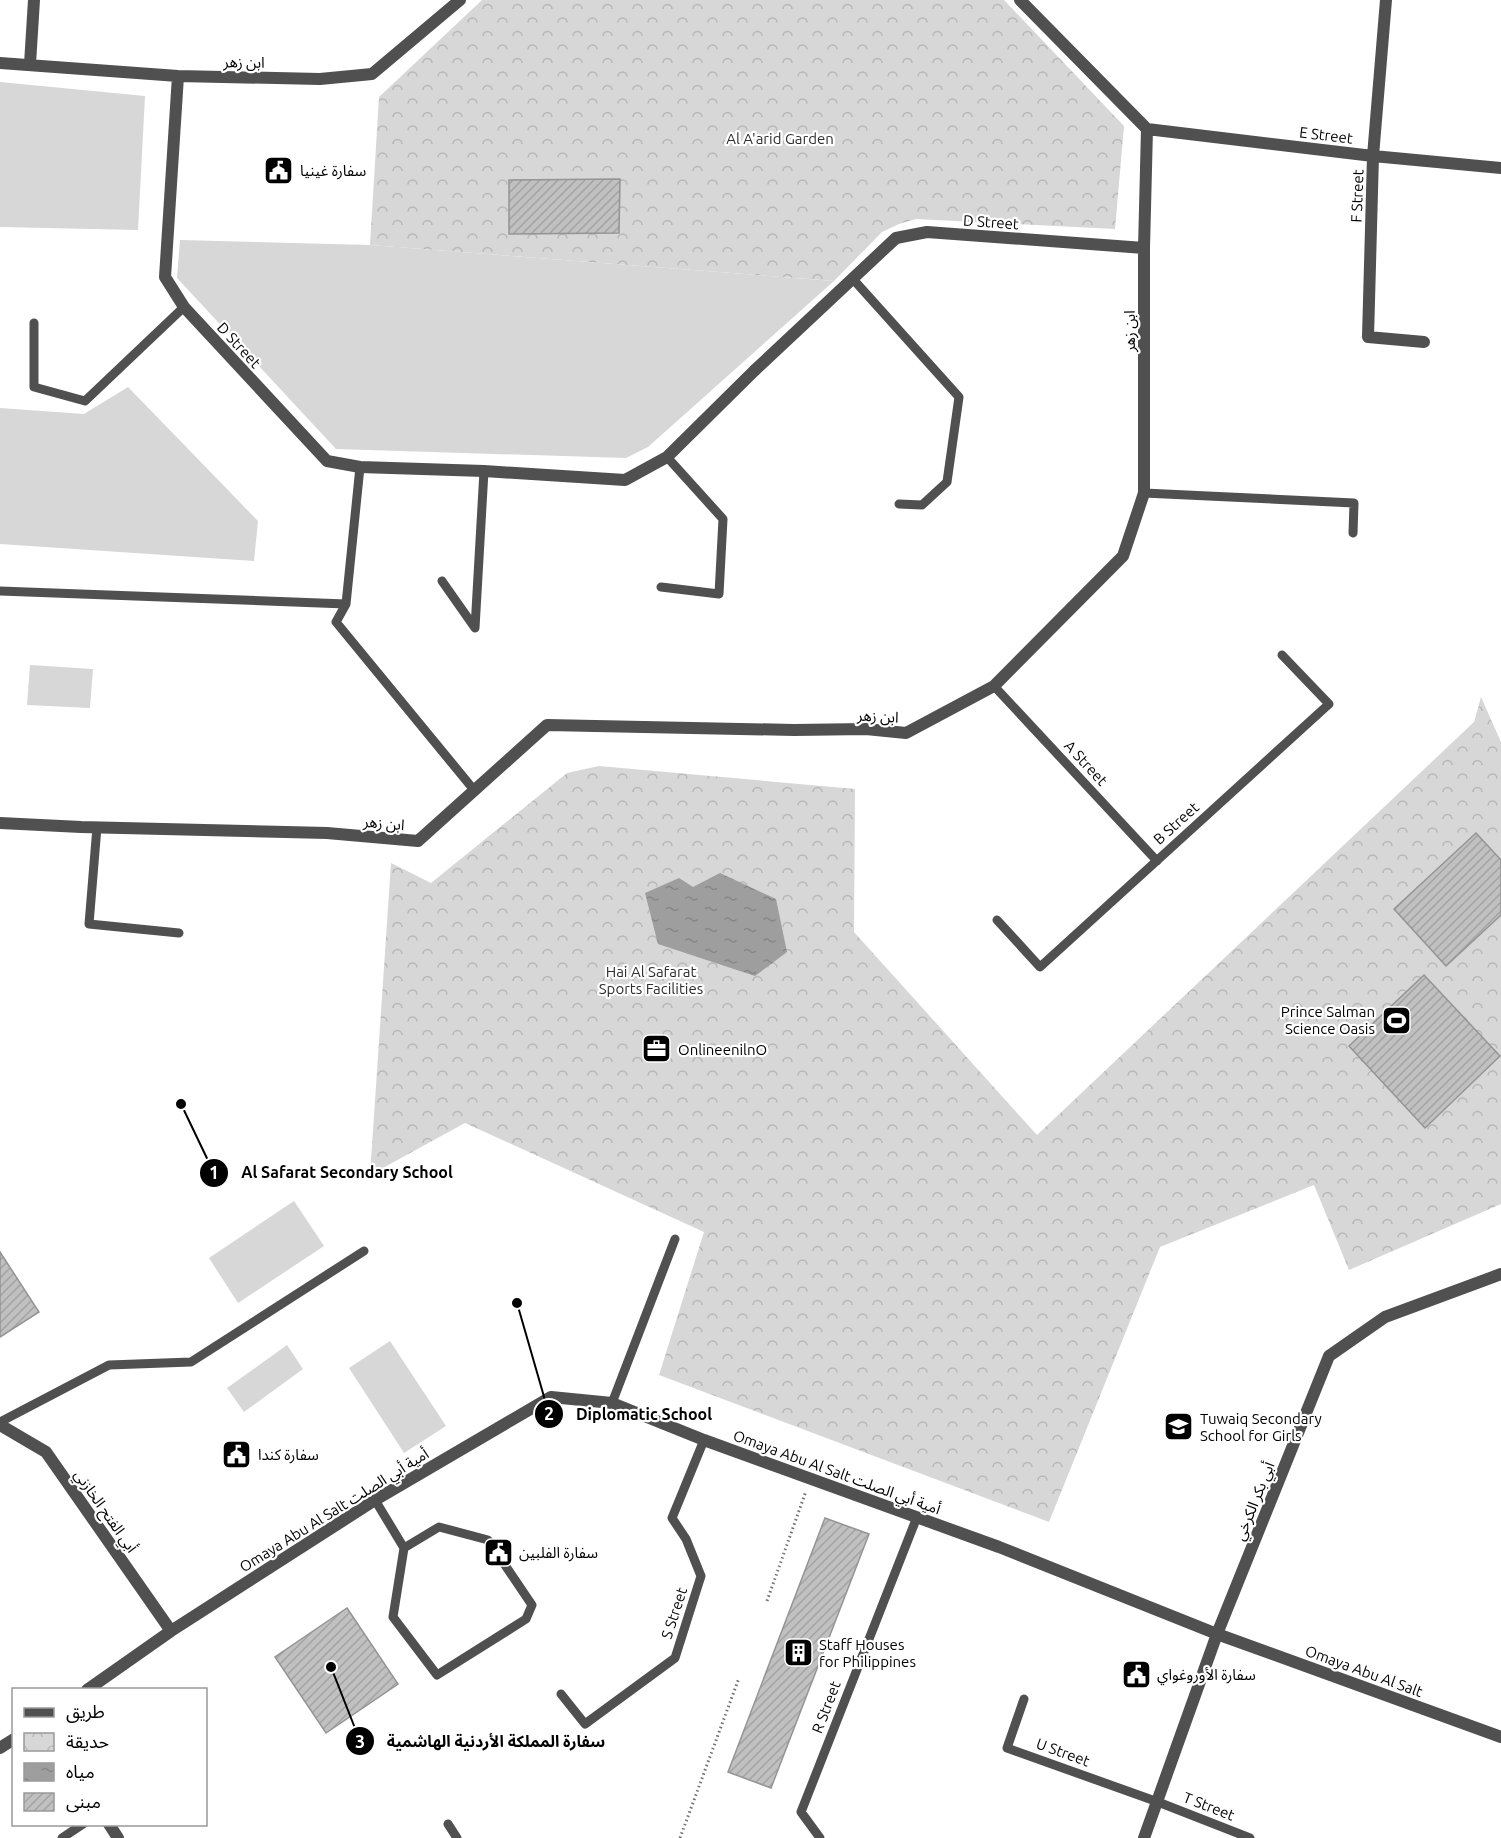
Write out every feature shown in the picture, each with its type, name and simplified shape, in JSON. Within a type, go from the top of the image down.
[{"type":"street","points":[[30,64],[34,0]]},
{"type":"street","name":"ابن زهر","points":[[0,63],[178,76],[320,79],[372,74],[460,0]]},
{"type":"street","points":[[1020,0],[1147,129]]},
{"type":"street","name":"F Street","points":[[1386,0],[1373,156],[1368,338],[1424,342]]},
{"type":"street","name":"D Street","points":[[178,76],[165,277],[184,308],[327,462],[360,467],[484,471],[625,480],[667,457],[896,238],[927,232],[1144,248]]},
{"type":"street","name":"ابن زهر","points":[[0,823],[97,828],[327,833],[418,841],[547,724],[794,730],[866,729],[906,733],[994,686],[1123,556],[1144,493],[1144,248],[1147,129]]},
{"type":"street","name":"E Street","points":[[1147,129],[1373,156],[1501,168]]},
{"type":"street","name":"أبي بكر الكرخي","points":[[1144,1838],[1217,1634],[1329,1356],[1385,1317],[1501,1274]]},
{"type":"street","name":"Omaya Abu Al Salt أمية أبي الصلت","points":[[88,1688],[171,1631],[375,1500],[551,1397],[612,1403],[704,1440],[999,1547],[1217,1634]]},
{"type":"street","name":"أبي الفتح الخازني","points":[[0,1423],[46,1452],[171,1631]]},
{"type":"street","name":"Omaya Abu Al Salt","points":[[1217,1634],[1501,1737]]},
{"type":"lane","points":[[852,278],[959,397],[947,482],[922,505],[899,504]]},
{"type":"lane","points":[[34,323],[34,387],[85,401],[184,308]]},
{"type":"lane","points":[[661,587],[718,594],[723,519],[667,457]]},
{"type":"lane","points":[[360,467],[346,604],[336,622],[474,790]]},
{"type":"lane","points":[[442,581],[475,628],[484,471]]},
{"type":"lane","points":[[1144,493],[1354,503],[1353,533]]},
{"type":"lane","points":[[0,591],[346,604]]},
{"type":"lane","name":"B Street","points":[[997,920],[1040,967],[1329,705],[1282,655]]},
{"type":"lane","name":"A Street","points":[[994,686],[1156,861]]},
{"type":"lane","points":[[97,828],[89,924],[179,933]]},
{"type":"lane","points":[[612,1403],[675,1239]]},
{"type":"lane","points":[[0,1423],[109,1365],[191,1362],[364,1251]]},
{"type":"lane","name":"S Street","points":[[561,1694],[585,1724],[675,1658],[701,1576],[686,1539],[672,1518],[704,1440]]},
{"type":"lane","points":[[375,1500],[404,1548],[393,1617],[437,1675],[526,1619],[532,1605],[488,1540],[439,1527],[404,1548]]},
{"type":"lane","name":"R Street","points":[[820,1838],[801,1812],[917,1517]]},
{"type":"lane","name":"U Street","points":[[1024,1699],[1007,1748],[1158,1802]]},
{"type":"lane","name":"T Street","points":[[1158,1802],[1250,1838]]},
{"type":"lane","points":[[448,1824],[457,1838]]},
{"type":"lane","points":[[62,1838],[80,1826]]},
{"type":"path","points":[[767,1601],[810,1478]]},
{"type":"path","points":[[680,1838],[739,1678]]},
{"type":"green space","name":"Al A'arid Garden","points":[[482,0],[1004,0],[1124,126],[1115,229],[916,219],[882,232],[834,281],[370,245],[379,97]]},
{"type":"green space","points":[[0,82],[145,96],[138,230],[0,227]]},
{"type":"green space","points":[[180,240],[370,245],[834,281],[648,447],[626,458],[336,449],[177,278]]},
{"type":"green space","points":[[128,387],[258,521],[254,561],[0,544],[0,408],[84,414]]},
{"type":"green space","points":[[30,665],[93,669],[90,708],[27,705]]},
{"type":"green space","name":"Hai Al Safarat Sports Facilities","points":[[1481,697],[1501,742],[1501,1204],[1349,1270],[1314,1185],[1160,1247],[1049,1522],[659,1375],[704,1232],[465,1123],[370,1175],[391,863],[431,883],[567,773],[599,766],[855,789],[854,932],[1037,1135],[1474,722]]},
{"type":"green space","points":[[294,1201],[324,1246],[238,1303],[209,1258]]},
{"type":"green space","points":[[390,1341],[446,1426],[404,1453],[349,1368]]},
{"type":"green space","points":[[287,1345],[303,1369],[244,1412],[227,1388]]},
{"type":"water","points":[[720,873],[776,899],[787,952],[755,976],[658,944],[645,893],[679,878],[693,887]]},
{"type":"building","points":[[620,179],[619,233],[509,234],[509,180]]},
{"type":"building","points":[[1476,833],[1501,860],[1501,915],[1446,966],[1394,909]]},
{"type":"building","points":[[1424,975],[1500,1056],[1425,1128],[1349,1046]]},
{"type":"building","points":[[0,1252],[39,1312],[0,1337]]},
{"type":"building","name":"Staff Houses for Philippines","points":[[825,1518],[869,1534],[771,1788],[728,1772]]},
{"type":"building","points":[[347,1608],[398,1684],[326,1733],[275,1657]]},
{"type":"place","name":"سفارة غينيا","points":[[279,170]]},
{"type":"place","name":"Prince Salman Science Oasis","points":[[1396,1020]]},
{"type":"place","name":"OnlineenilnO","points":[[657,1049]]},
{"type":"place","name":"Al Safarat Secondary School","points":[[181,1104]]},
{"type":"place","name":"Diplomatic School","points":[[517,1303]]},
{"type":"place","name":"Tuwaiq Secondary School for Girls","points":[[1179,1427]]},
{"type":"place","name":"سفارة كندا","points":[[237,1454]]},
{"type":"place","name":"سفارة الفلبين","points":[[498,1552]]},
{"type":"place","name":"Staff Houses for Philippines","points":[[798,1653]]},
{"type":"place","name":"سفارة المملكة الأردنية الهاشمية","points":[[331,1667]]},
{"type":"place","name":"سفارة الأوروغواي","points":[[1136,1674]]}]
